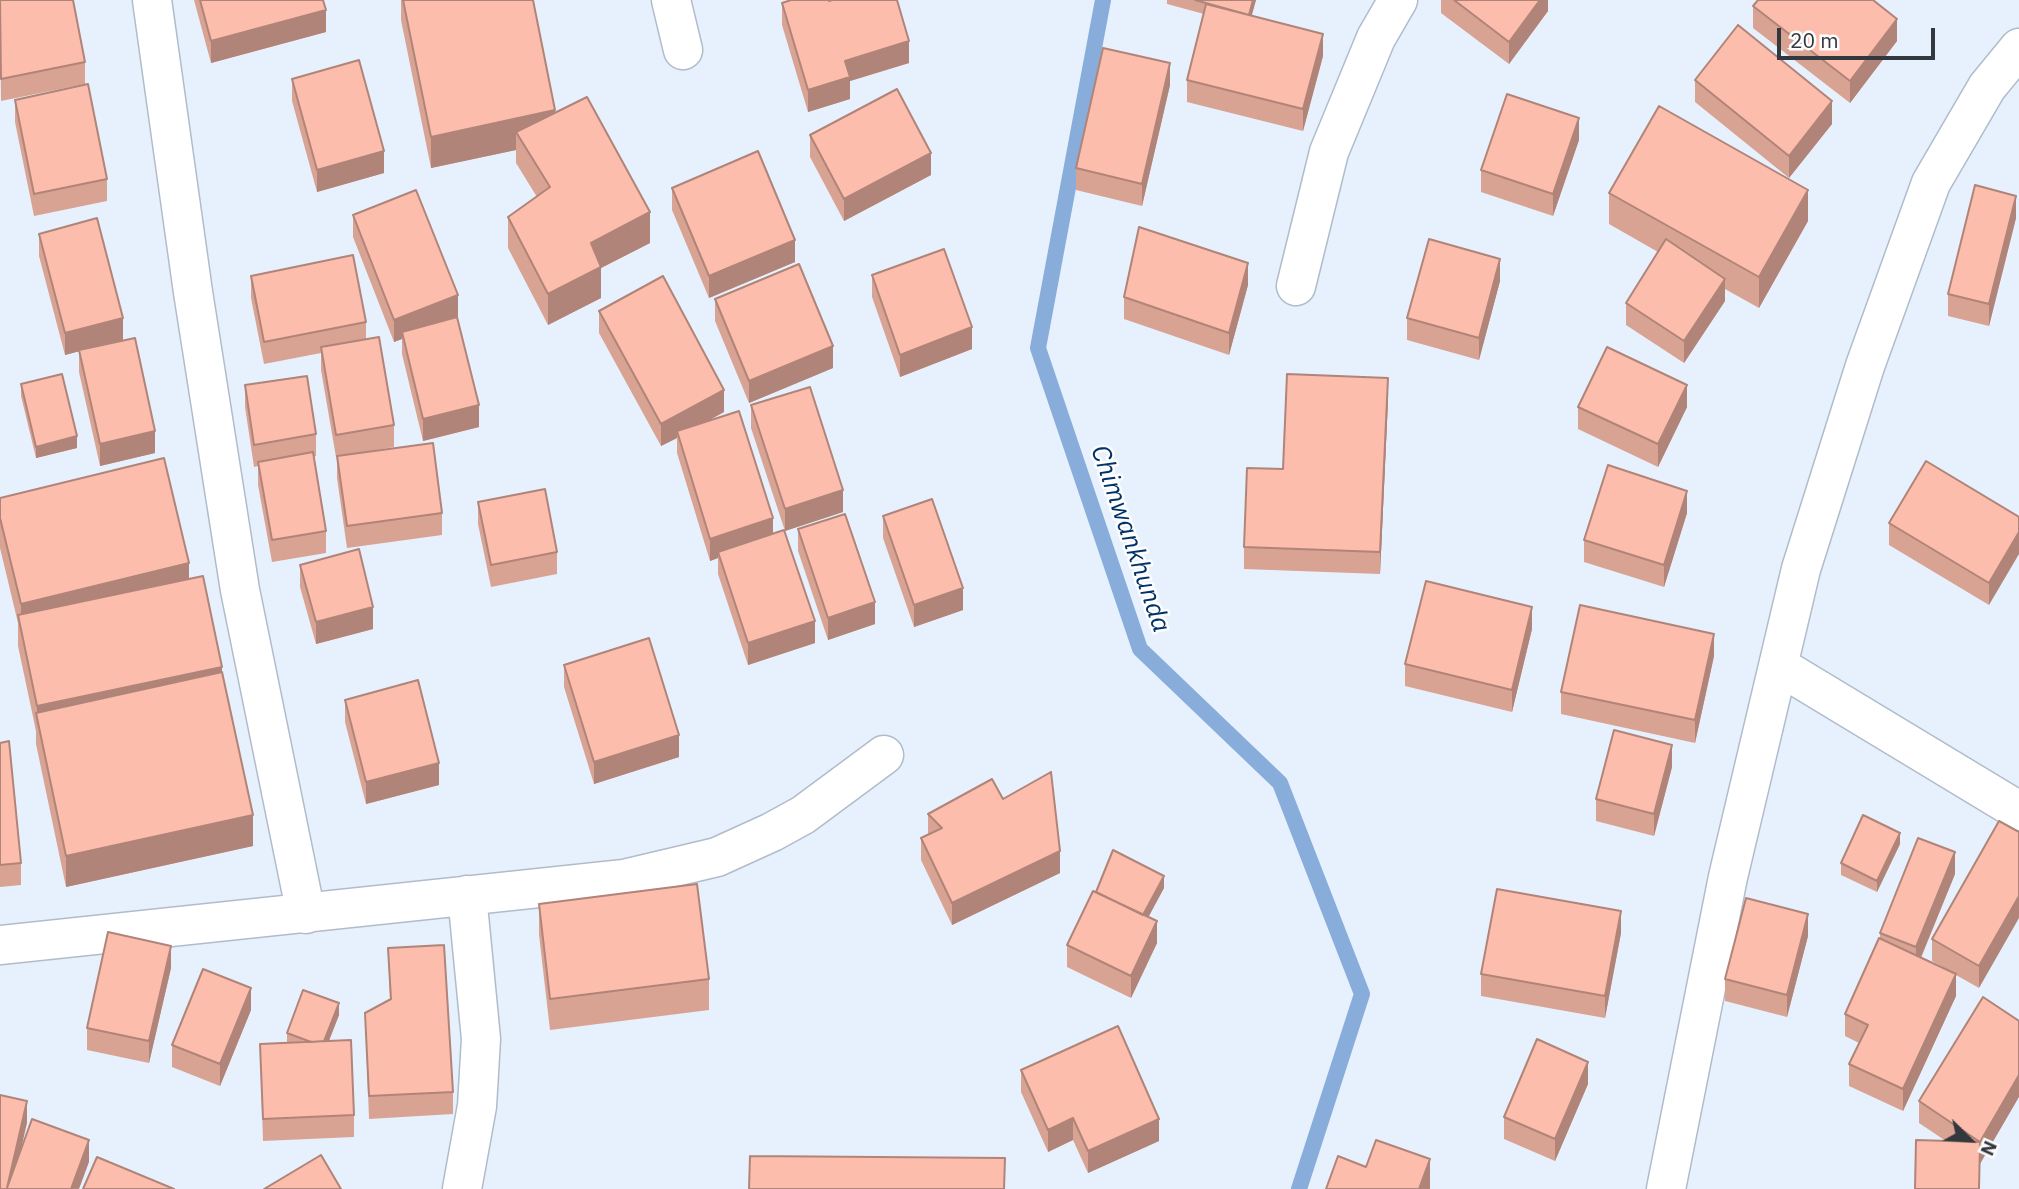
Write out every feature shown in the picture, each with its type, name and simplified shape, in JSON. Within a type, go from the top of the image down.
[{"type":"street","points":[[152,0],[193,292],[240,590],[306,914]]},
{"type":"street","points":[[671,0],[683,50]]},
{"type":"street","points":[[1296,286],[1329,152],[1376,38],[1398,0]]},
{"type":"street","points":[[1666,1189],[1728,877],[1801,569],[1865,366],[1931,183],[1987,86],[2019,48]]},
{"type":"street","points":[[1779,666],[2019,811]]},
{"type":"street","points":[[0,945],[624,879],[717,857],[803,815],[884,755]]},
{"type":"street","points":[[462,1189],[477,1105],[481,1039],[467,895]]},
{"type":"building","points":[[0,0],[73,0],[85,62],[1,79]]},
{"type":"building","points":[[200,0],[323,0],[326,10],[211,41]]},
{"type":"building","points":[[403,0],[533,0],[555,110],[431,137]]},
{"type":"building","points":[[791,0],[897,0],[909,41],[845,61],[850,77],[808,90],[782,3]]},
{"type":"building","points":[[1195,0],[1253,0],[1249,15]]},
{"type":"building","points":[[1454,0],[1540,0],[1509,42]]},
{"type":"building","points":[[1758,0],[1873,0],[1897,19],[1850,81],[1753,6]]},
{"type":"building","points":[[1206,4],[1323,34],[1303,109],[1187,80]]},
{"type":"building","points":[[1738,25],[1832,101],[1789,156],[1695,80]]},
{"type":"building","points":[[1103,48],[1170,63],[1142,184],[1076,168]]},
{"type":"building","points":[[359,60],[384,151],[317,170],[292,79]]},
{"type":"building","points":[[88,84],[107,179],[34,194],[15,100]]},
{"type":"building","points":[[897,89],[931,153],[844,199],[810,135]]},
{"type":"building","points":[[1507,94],[1579,118],[1553,194],[1481,170]]},
{"type":"building","points":[[587,97],[650,212],[591,243],[601,267],[548,294],[508,217],[550,187],[516,132]]},
{"type":"building","points":[[1659,106],[1808,190],[1759,277],[1609,193]]},
{"type":"building","points":[[758,151],[795,240],[709,276],[672,188]]},
{"type":"building","points":[[1975,185],[2016,196],[1989,304],[1948,294]]},
{"type":"building","points":[[416,190],[458,295],[394,320],[353,215]]},
{"type":"building","points":[[97,218],[123,318],[65,333],[39,234]]},
{"type":"building","points":[[1139,227],[1248,263],[1229,333],[1124,297]]},
{"type":"building","points":[[1429,239],[1500,259],[1479,338],[1407,318]]},
{"type":"building","points":[[1666,239],[1725,279],[1684,341],[1626,303]]},
{"type":"building","points":[[944,249],[972,327],[900,355],[872,275]]},
{"type":"building","points":[[353,255],[366,322],[264,342],[251,276]]},
{"type":"building","points":[[799,264],[833,346],[749,381],[715,299]]},
{"type":"building","points":[[663,276],[724,390],[661,424],[599,311]]},
{"type":"building","points":[[457,317],[479,405],[423,419],[402,332]]},
{"type":"building","points":[[379,337],[394,425],[336,435],[321,347]]},
{"type":"building","points":[[135,338],[155,431],[100,444],[79,350]]},
{"type":"building","points":[[1607,347],[1687,385],[1658,444],[1578,407]]},
{"type":"building","points":[[62,374],[77,436],[36,447],[21,384]]},
{"type":"building","points":[[1287,374],[1388,378],[1380,552],[1244,547],[1247,468],[1283,469]]},
{"type":"building","points":[[307,376],[316,434],[254,445],[245,385]]},
{"type":"building","points":[[810,387],[843,490],[785,509],[751,405]]},
{"type":"building","points":[[739,411],[773,518],[710,539],[677,431]]},
{"type":"building","points":[[433,443],[442,513],[347,526],[337,456]]},
{"type":"building","points":[[313,452],[326,531],[272,540],[258,462]]},
{"type":"building","points":[[164,458],[189,563],[21,604],[0,518],[0,498]]},
{"type":"building","points":[[1926,461],[2019,517],[2019,532],[1989,583],[1889,523]]},
{"type":"building","points":[[1608,465],[1687,491],[1664,565],[1584,540]]},
{"type":"building","points":[[545,489],[557,552],[491,565],[478,502]]},
{"type":"building","points":[[932,499],[963,588],[914,605],[883,516]]},
{"type":"building","points":[[845,514],[875,602],[828,618],[798,529]]},
{"type":"building","points":[[784,530],[815,621],[748,643],[718,552]]},
{"type":"building","points":[[359,549],[373,607],[316,622],[300,565]]},
{"type":"building","points":[[203,576],[222,667],[37,706],[18,615]]},
{"type":"building","points":[[1426,581],[1532,607],[1512,690],[1405,664]]},
{"type":"building","points":[[1580,605],[1714,634],[1695,720],[1561,692]]},
{"type":"building","points":[[649,638],[679,735],[594,762],[564,665]]},
{"type":"building","points":[[222,672],[253,815],[66,856],[36,713]]},
{"type":"building","points":[[418,680],[439,763],[366,782],[345,700]]},
{"type":"building","points":[[1614,730],[1672,745],[1654,814],[1596,799]]},
{"type":"building","points":[[9,741],[21,863],[0,865],[0,743]]},
{"type":"building","points":[[1051,772],[1060,851],[952,903],[921,838],[942,828],[928,814],[992,779],[1003,799]]},
{"type":"building","points":[[1863,815],[1900,833],[1877,881],[1841,863]]},
{"type":"building","points":[[1999,821],[2019,832],[2019,896],[1979,966],[1932,939]]},
{"type":"building","points":[[1918,838],[1955,852],[1916,947],[1880,933]]},
{"type":"building","points":[[1113,850],[1164,876],[1143,915],[1096,892]]},
{"type":"building","points":[[697,884],[709,979],[550,999],[539,904]]},
{"type":"building","points":[[1497,889],[1621,911],[1605,996],[1481,974]]},
{"type":"building","points":[[1093,891],[1157,921],[1131,976],[1067,945]]},
{"type":"building","points":[[1746,898],[1808,914],[1787,995],[1725,979]]},
{"type":"building","points":[[108,932],[171,946],[149,1041],[87,1028]]},
{"type":"building","points":[[1879,938],[1956,974],[1903,1089],[1849,1064],[1868,1025],[1845,1014]]},
{"type":"building","points":[[444,945],[453,1092],[369,1096],[365,1013],[391,999],[388,948]]},
{"type":"building","points":[[203,969],[251,988],[220,1064],[172,1045]]},
{"type":"building","points":[[303,990],[339,1003],[324,1041],[311,1042],[287,1033]]},
{"type":"building","points":[[1983,997],[2019,1021],[2019,1075],[1980,1142],[1919,1101]]},
{"type":"building","points":[[1118,1026],[1159,1119],[1088,1151],[1073,1118],[1048,1130],[1021,1070]]},
{"type":"building","points":[[1537,1039],[1588,1062],[1555,1139],[1504,1117]]},
{"type":"building","points":[[351,1040],[354,1115],[263,1119],[260,1044]]},
{"type":"building","points":[[0,1095],[27,1101],[7,1188],[32,1119],[89,1140],[71,1189],[0,1189]]},
{"type":"building","points":[[1376,1140],[1430,1159],[1419,1189],[1326,1189],[1338,1156],[1366,1167]]},
{"type":"building","points":[[1916,1140],[1980,1142],[1979,1189],[1915,1189]]},
{"type":"building","points":[[321,1155],[341,1189],[264,1189]]},
{"type":"building","points":[[750,1156],[1005,1158],[1004,1189],[749,1189]]},
{"type":"building","points":[[97,1157],[174,1189],[83,1189]]},
{"type":"waterway","name":"Chimwankhunda","points":[[1103,0],[1038,348],[1140,649],[1280,783],[1362,994],[1299,1189]]}]
